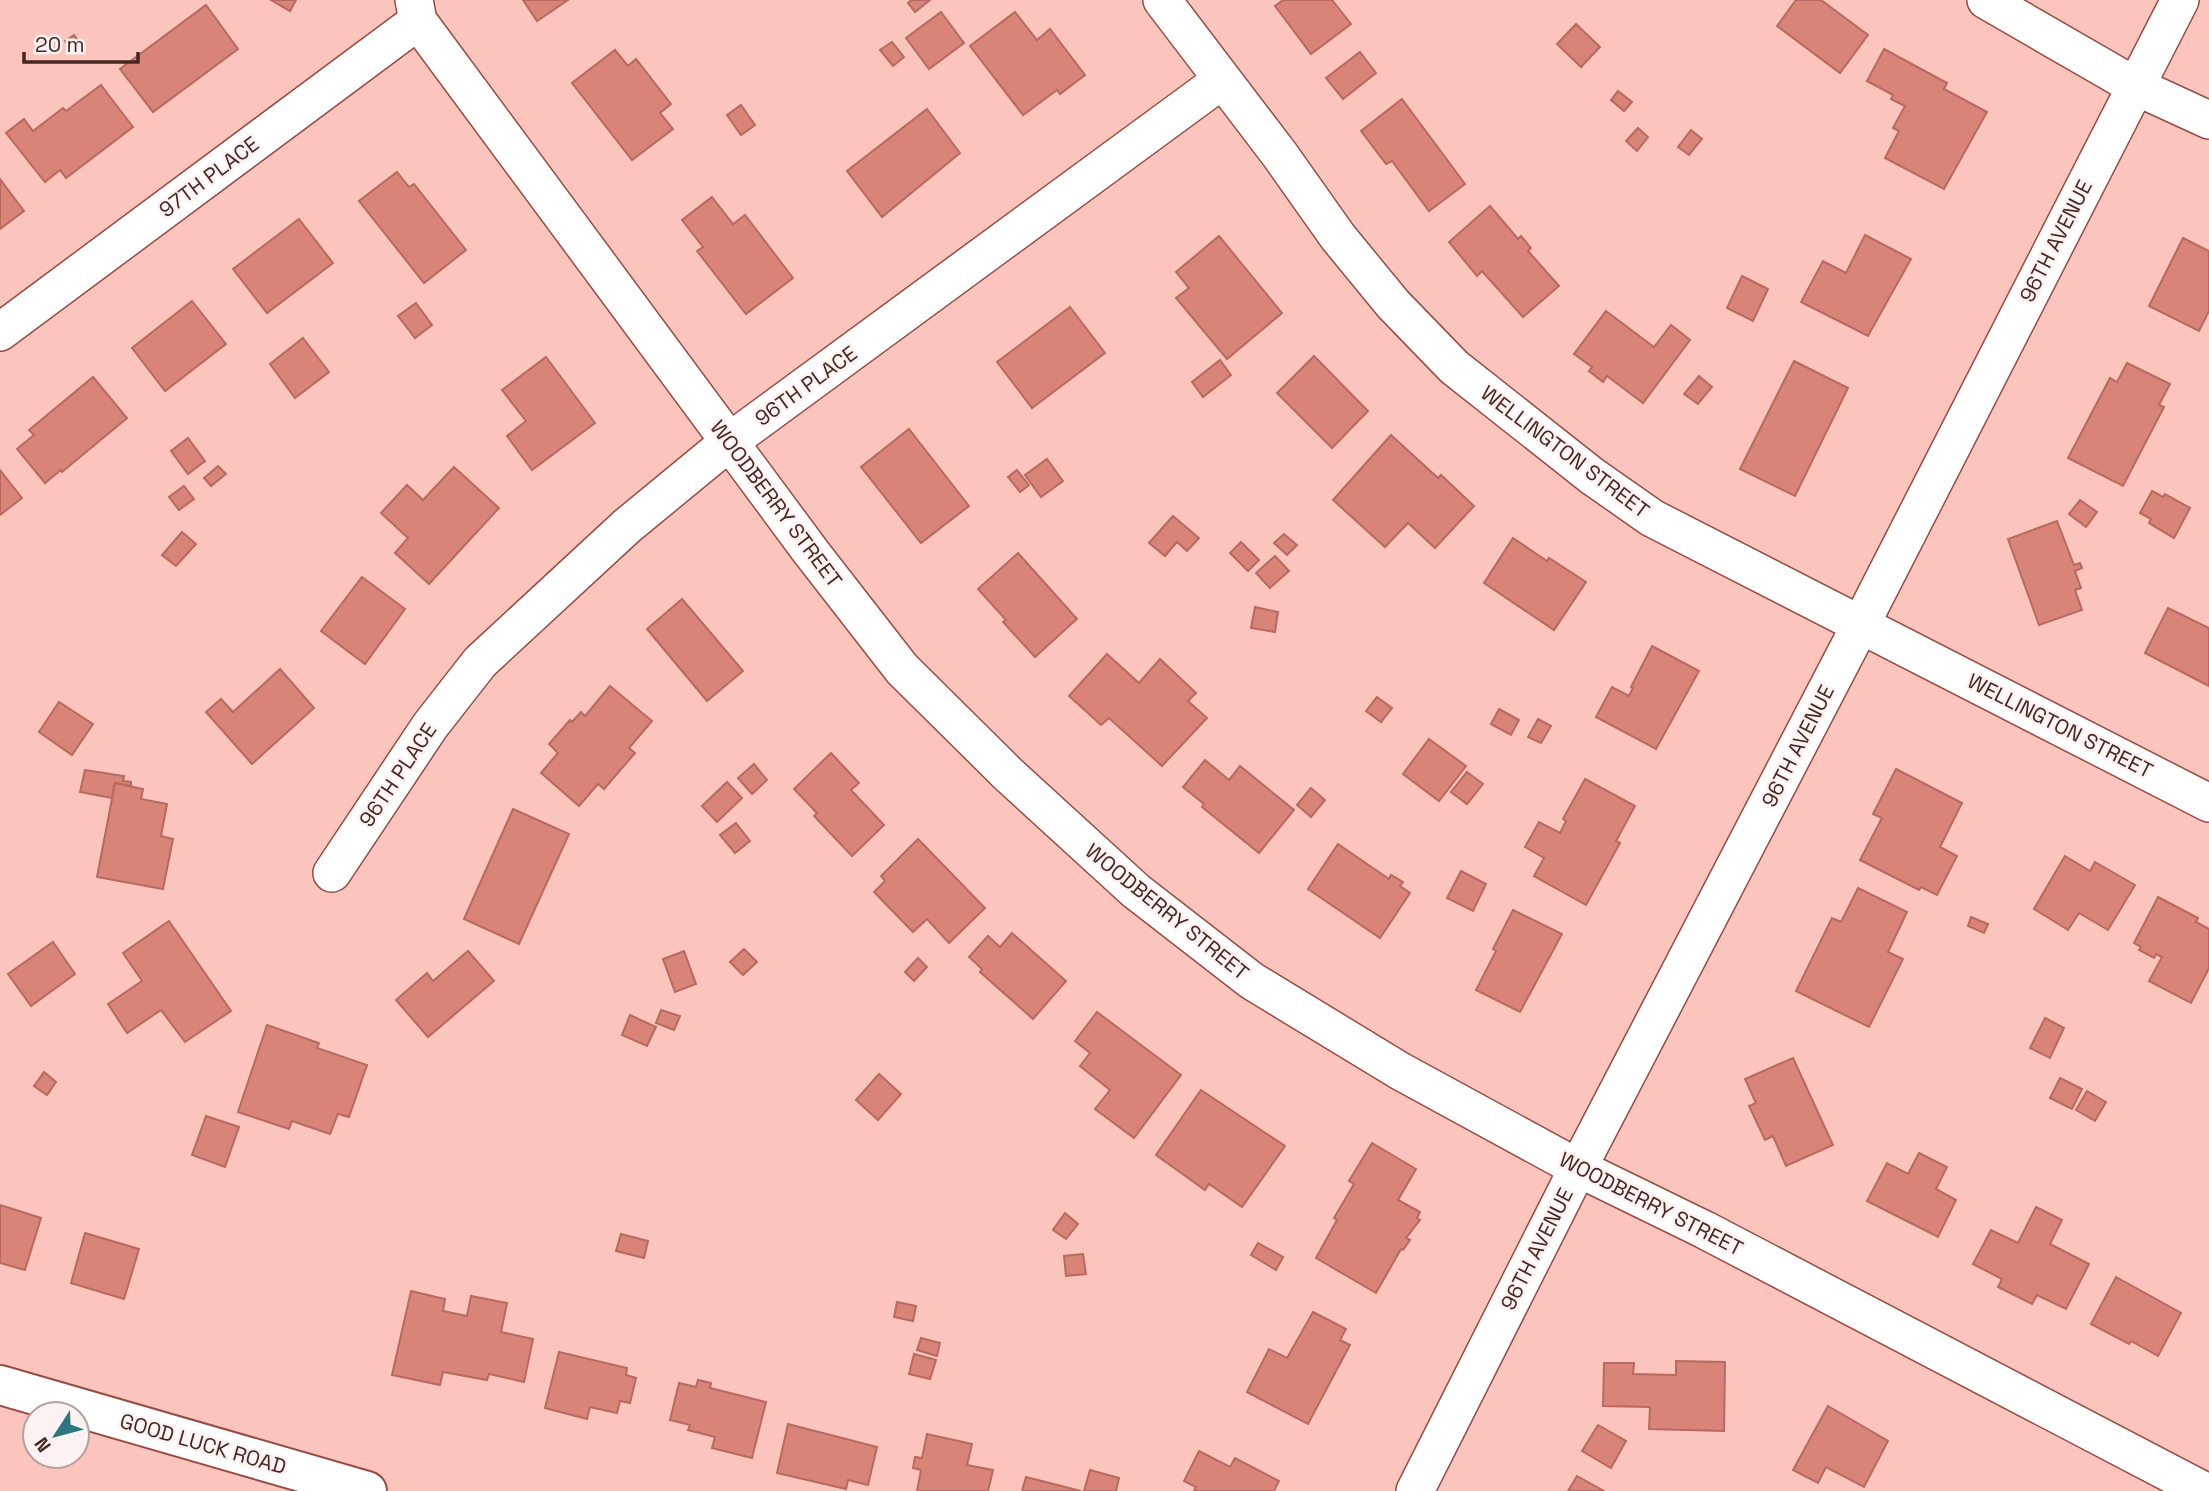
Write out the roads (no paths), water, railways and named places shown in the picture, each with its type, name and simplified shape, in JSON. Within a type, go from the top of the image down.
[{"type":"main road","name":"GOOD LUCK ROAD","points":[[0,1385],[367,1491]]},
{"type":"street","name":"WELLINGTON STREET","points":[[1162,0],[1280,155],[1338,237],[1393,304],[1454,367],[1592,476],[1652,518],[2209,803]]},
{"type":"street","points":[[1986,0],[2135,86],[2209,120]]},
{"type":"street","name":"96TH AVENUE","points":[[1415,1491],[1578,1168],[1861,624],[2180,0]]},
{"type":"street","name":"97TH PLACE","points":[[0,332],[416,11]]},
{"type":"street","name":"WOODBERRY STREET","points":[[416,11],[729,442],[902,669],[1008,774],[1136,891],[1252,981],[1400,1071],[1578,1168],[1704,1230],[2204,1491]]},
{"type":"street","name":"96TH PLACE","points":[[332,873],[430,726],[480,662],[627,526],[729,442],[1222,80]]}]
